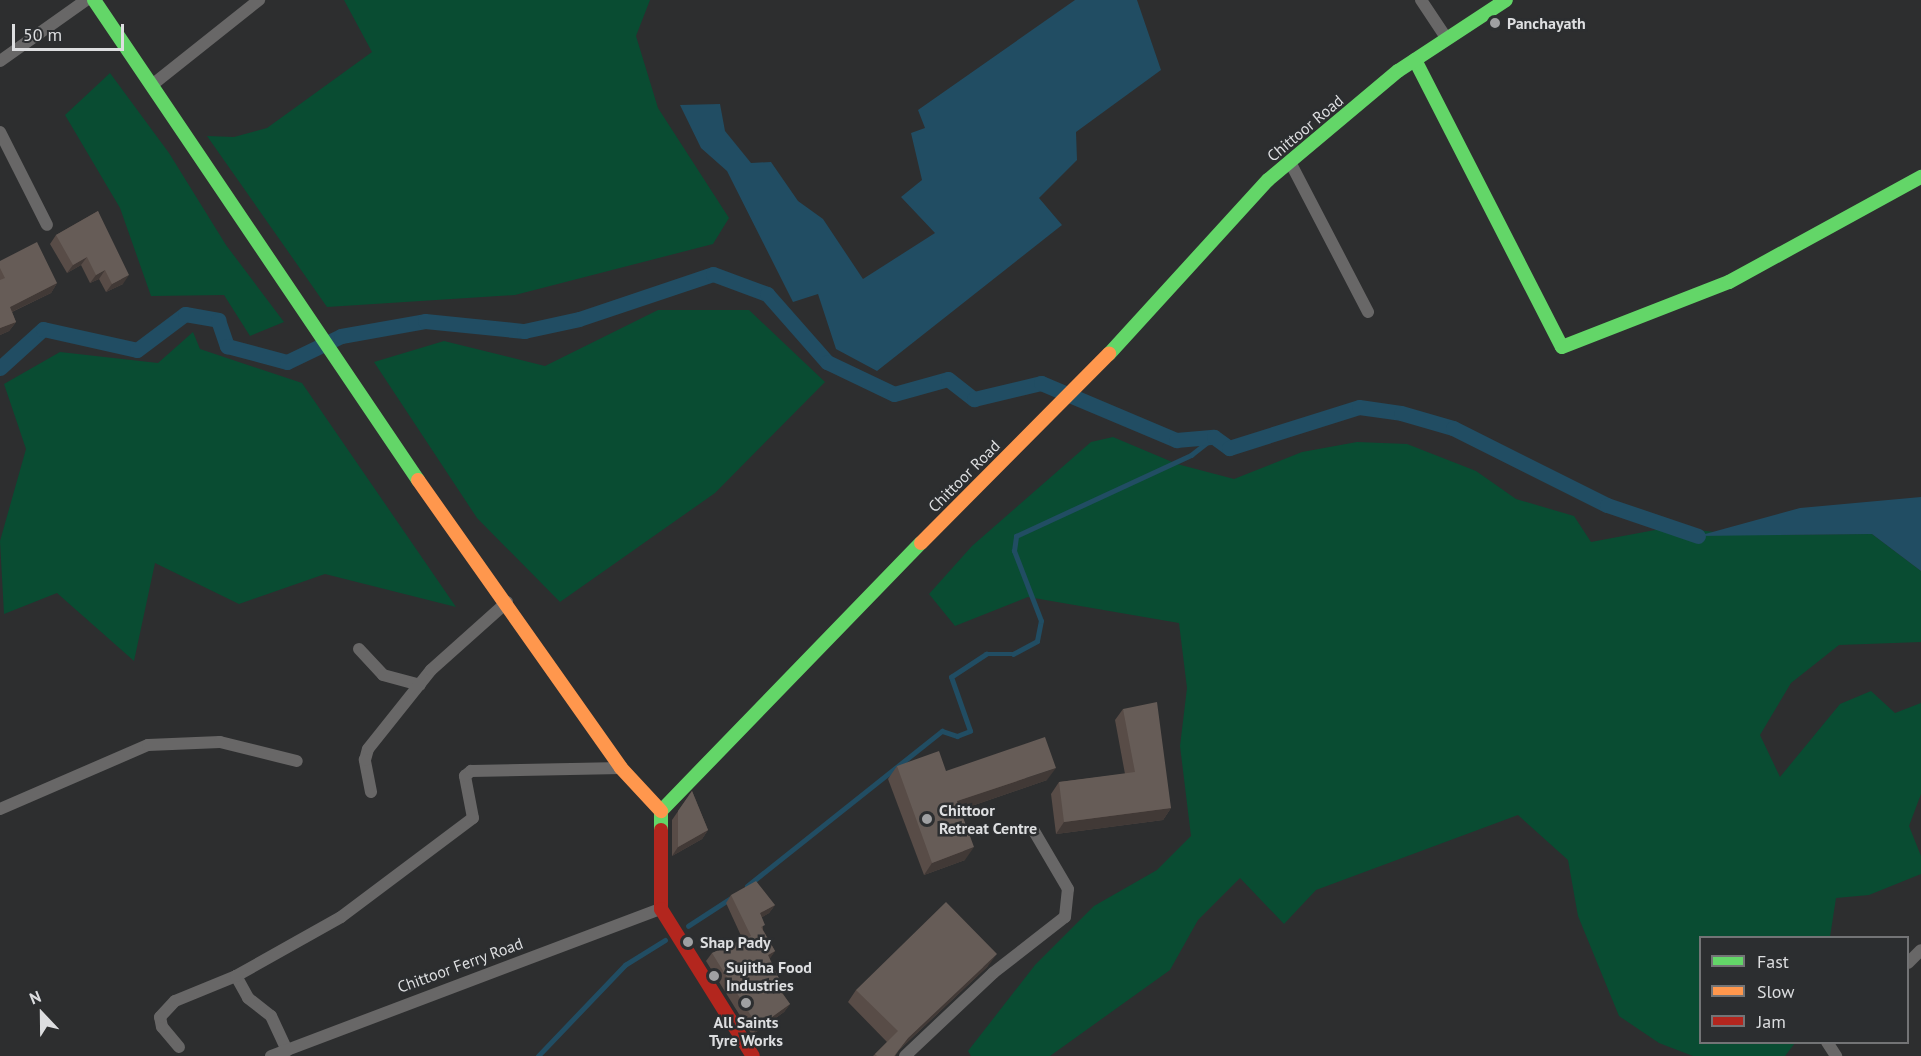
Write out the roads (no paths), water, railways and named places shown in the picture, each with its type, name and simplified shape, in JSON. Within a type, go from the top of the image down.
[{"type":"main road","points":[[94,0],[373,416],[507,602],[621,768],[661,811],[661,909],[753,1056]]},
{"type":"main road","name":"Chittoor Road","points":[[661,811],[783,679],[1090,375],[1290,162],[1415,60],[1448,39],[1486,5],[1506,0]]},
{"type":"main road","points":[[1415,60],[1469,157],[1562,347],[1729,282],[1921,177]]},
{"type":"street","points":[[0,61],[86,0]]},
{"type":"street","points":[[152,85],[258,0]]},
{"type":"street","points":[[1421,0],[1448,39]]},
{"type":"street","points":[[0,132],[47,225]]},
{"type":"street","points":[[1290,162],[1368,312]]},
{"type":"street","points":[[371,792],[364,760],[368,749],[457,644],[507,602]]},
{"type":"street","points":[[359,649],[383,675],[420,685]]},
{"type":"street","points":[[0,809],[148,745],[220,742],[297,761]]},
{"type":"street","points":[[179,1047],[162,1027],[160,1017],[175,1001],[236,976],[341,917],[473,819],[465,776],[471,771],[621,768]]},
{"type":"street","points":[[905,1056],[993,973],[1065,917],[1068,889],[1034,831]]},
{"type":"street","name":"Chittoor Ferry Road","points":[[271,1056],[661,909]]},
{"type":"street","points":[[1909,962],[1921,950]]},
{"type":"street","points":[[236,976],[248,998],[271,1016],[287,1050]]},
{"type":"water","points":[[1075,0],[1137,0],[1161,70],[1076,132],[1077,160],[1039,198],[1062,225],[877,371],[836,349],[818,294],[793,302],[727,171],[701,148],[680,105],[720,104],[725,131],[751,163],[771,162],[798,201],[823,219],[863,279],[935,233],[901,197],[922,180],[911,133],[925,128],[918,110]]},
{"type":"water","points":[[1921,497],[1921,571],[1872,534],[1698,536],[1800,508]]},
{"type":"waterway","points":[[0,368],[43,329],[137,350],[185,314],[218,320],[227,346],[287,362],[341,336],[425,321],[524,331],[579,319],[713,274],[767,294],[827,362],[894,394],[948,379],[974,399],[1041,383],[1176,440],[1214,437],[1229,448],[1359,407],[1401,413],[1453,428],[1607,505],[1698,536]]},
{"type":"waterway","points":[[747,886],[942,731],[957,736],[970,731],[951,677],[986,654],[1013,654],[1037,641],[1041,621],[1014,551],[1016,536],[1191,455],[1214,437]]},
{"type":"waterway","points":[[688,926],[731,898]]},
{"type":"waterway","points":[[538,1056],[625,965],[665,940]]},
{"type":"place","name":"Panchayath","points":[[1495,23]]},
{"type":"place","name":"Chittoor Retreat Centre","points":[[927,819]]},
{"type":"place","name":"Shap Pady","points":[[688,942]]},
{"type":"place","name":"Sujitha Food Industries","points":[[714,976]]},
{"type":"place","name":"All Saints Tyre Works","points":[[746,1003]]}]
